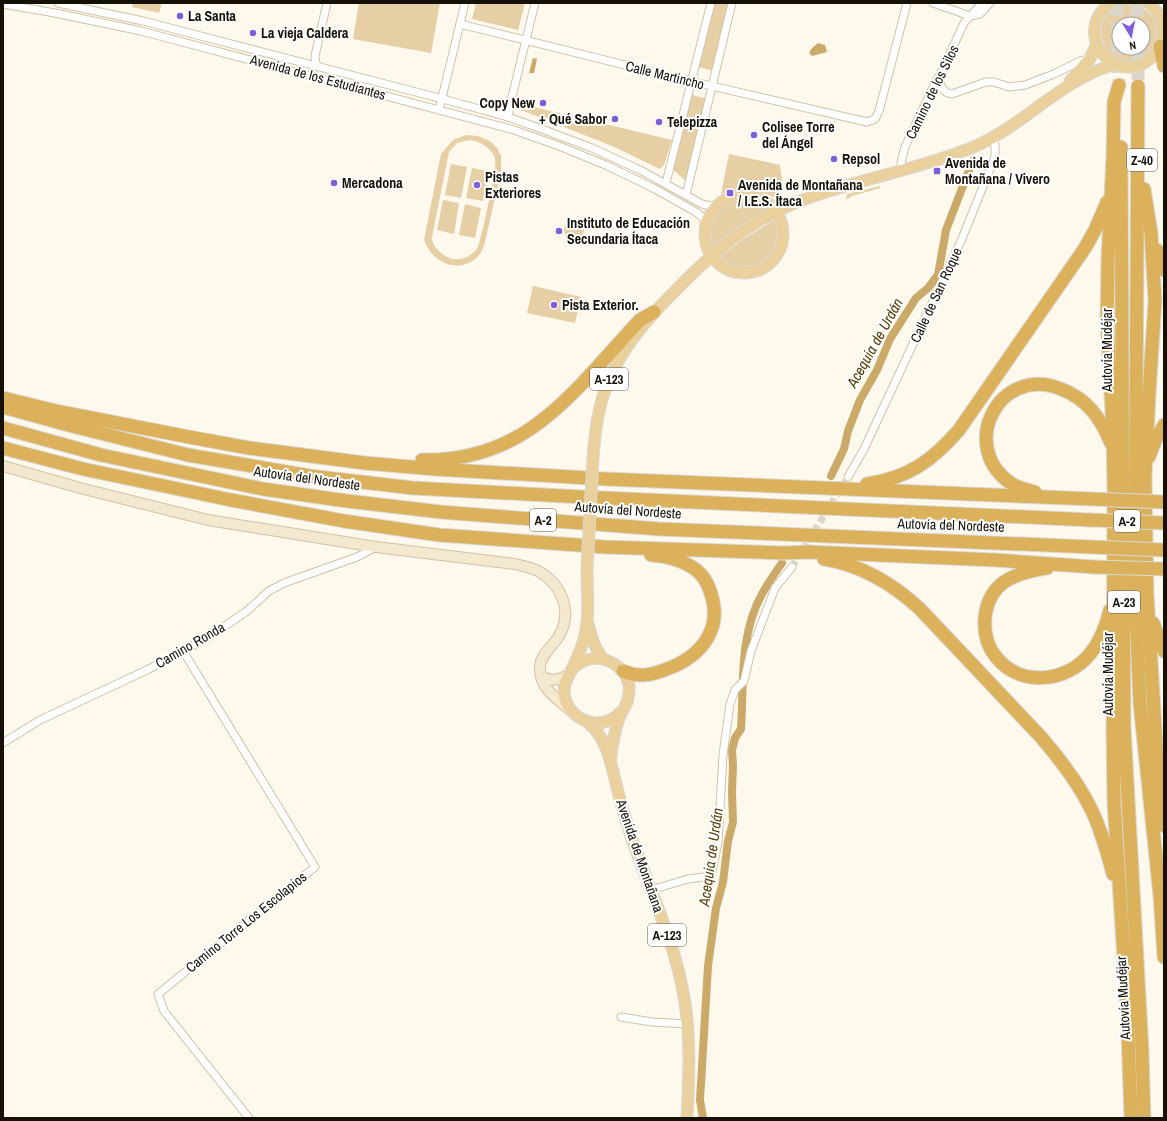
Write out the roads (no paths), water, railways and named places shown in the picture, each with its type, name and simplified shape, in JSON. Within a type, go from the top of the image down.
[{"type":"highway","points":[[1160,46],[1164,66]]},
{"type":"highway","name":"Autovía Mudéjar","points":[[1112,187],[1114,102],[1119,85],[1121,118],[1124,727],[1142,1050],[1144,1118]]},
{"type":"highway","name":"Autovía Mudéjar","points":[[1138,86],[1135,589],[1140,704],[1160,896],[1164,956]]},
{"type":"highway","name":"Z-40","points":[[1138,86],[1144,186],[1150,233],[1164,270]]},
{"type":"highway","points":[[1112,187],[1108,258],[1107,320],[1113,449],[1114,768],[1131,1118]]},
{"type":"highway","points":[[818,487],[862,485],[894,479],[909,473],[924,464],[950,440],[964,424],[1085,248],[1104,212],[1112,187]]},
{"type":"highway","points":[[1150,233],[1154,279],[1155,321],[1149,394],[1145,476],[1147,594],[1156,744],[1164,826]]},
{"type":"highway","points":[[365,463],[389,458],[430,460],[455,458],[487,451],[513,440],[531,430],[552,413],[584,381],[640,320],[654,312]]},
{"type":"highway","points":[[1058,498],[1013,485],[1000,474],[992,463],[988,453],[986,436],[988,425],[991,414],[1006,395],[1023,386],[1043,384],[1074,395],[1084,402],[1099,420],[1113,449]]},
{"type":"highway","points":[[3,390],[144,429]]},
{"type":"highway","points":[[3,398],[56,411],[144,429],[249,448],[365,463],[434,469],[606,479],[1164,502]]},
{"type":"highway","name":"Autovía del Nordeste","points":[[3,407],[72,426],[188,454],[310,476],[413,488],[1164,523]]},
{"type":"highway","points":[[1145,476],[1151,451],[1164,425]]},
{"type":"highway","name":"Autovía del Nordeste","points":[[3,428],[101,455],[263,489],[441,512],[660,529],[1164,550]]},
{"type":"highway","points":[[3,439],[45,453],[164,486]]},
{"type":"highway","points":[[3,448],[63,464],[164,486],[344,521],[439,535],[605,546],[783,553],[810,552],[1164,569]]},
{"type":"highway","points":[[605,546],[618,552],[654,555],[669,558],[692,567],[699,572],[705,580],[713,600],[714,612],[710,632],[706,642],[697,652],[675,666],[647,675],[638,676],[623,671]]},
{"type":"highway","points":[[783,553],[834,560],[863,570],[891,585],[920,609],[1040,736],[1070,774],[1091,810],[1099,829],[1119,895]]},
{"type":"highway","points":[[1089,566],[1030,571],[1004,583],[989,602],[985,618],[988,642],[996,656],[1012,670],[1028,677],[1053,677],[1072,670],[1089,655],[1097,644],[1106,624],[1113,598]]},
{"type":"highway","points":[[1147,594],[1156,634],[1164,651]]},
{"type":"main road","name":"A-123","points":[[1064,88],[1090,59],[1096,45],[1094,38],[1094,24],[1100,12],[1110,3]]},
{"type":"main road","points":[[1148,3],[1158,13],[1164,26],[1160,46]]},
{"type":"main road","points":[[1096,45],[1105,58],[1114,64]]},
{"type":"main road","name":"A-123","points":[[602,658],[594,644],[588,622],[587,568],[593,458],[598,415],[602,397],[609,379],[625,352],[654,312],[710,257],[741,232],[776,212],[807,198],[840,187],[944,158],[971,148],[994,137],[1064,88],[1100,69],[1114,64],[1128,67],[1141,64],[1153,57],[1160,46]]},
{"type":"main road","points":[[747,195],[753,196],[763,200],[776,212],[781,220],[781,247],[775,258],[765,267],[747,274],[734,272],[722,267],[710,257],[704,239],[706,223],[715,207],[722,202],[731,197],[747,195]]},
{"type":"main road","points":[[3,466],[80,488],[208,520],[376,547],[524,566],[539,571],[557,587],[561,594],[565,615],[559,636],[542,659],[540,667],[541,675],[546,689],[571,711]]},
{"type":"main road","name":"A-123","points":[[588,622],[581,648],[566,681],[564,694],[571,711],[596,730],[601,737],[611,759]]},
{"type":"main road","points":[[541,675],[546,679],[553,680],[570,672],[584,660],[593,658],[602,658],[614,663],[623,671]]},
{"type":"main road","name":"A-123","points":[[611,759],[614,734],[628,698],[629,688],[623,671]]},
{"type":"main road","points":[[587,722],[601,722],[610,720],[622,711]]},
{"type":"main road","name":"Avenida de Montañana","points":[[611,759],[624,813],[680,977],[688,1024],[689,1053],[687,1118]]},
{"type":"street","name":"Avenida de los Estudiantes","points":[[58,3],[143,21],[508,117],[565,137],[640,170],[666,183],[705,206],[715,207]]},
{"type":"street","points":[[319,67],[316,64],[315,56],[327,3]]},
{"type":"street","points":[[439,110],[443,99],[465,3]]},
{"type":"street","points":[[508,117],[535,3]]},
{"type":"street","points":[[666,183],[711,3]]},
{"type":"street","points":[[686,195],[732,3]]},
{"type":"street","name":"Calle Martincho","points":[[460,24],[858,121],[870,121],[877,116],[879,111],[907,3]]},
{"type":"street","points":[[933,3],[970,16]]},
{"type":"street","name":"Camino de los Silos","points":[[900,171],[905,148],[936,80],[940,75],[964,23],[982,3]]},
{"type":"street","name":"Camino de los Silos","points":[[970,16],[980,14],[990,3]]},
{"type":"street","name":"Avenida de los Estudiantes","points":[[3,4],[141,31],[514,130],[583,155],[626,174],[696,212],[706,223]]},
{"type":"street","points":[[940,75],[939,81],[942,88],[947,93],[952,94],[986,82],[994,82],[1009,87],[1025,84],[1054,74],[1080,61],[1090,59]]},
{"type":"street","name":"Calle de San Roque","points":[[848,477],[864,450],[964,234],[995,157],[996,150],[994,137]]},
{"type":"street","points":[[626,174],[640,170]]},
{"type":"street","name":"Camino Ronda","points":[[3,743],[40,720],[147,670],[209,637],[247,611],[269,591],[284,583],[357,556],[376,547]]},
{"type":"street","points":[[651,890],[688,879],[711,876],[718,843],[723,755],[730,704],[735,690],[744,681],[751,651],[776,588],[792,567]]},
{"type":"street","name":"Camino Torre Los Escolapios","points":[[183,651],[315,867],[158,994],[164,1011],[249,1118]]},
{"type":"street","points":[[621,1017],[652,1022],[688,1024]]},
{"type":"waterway","name":"Acequia de Urdán","points":[[831,476],[844,449],[848,431],[860,400],[877,370],[890,339],[916,298],[928,288],[938,275],[946,230],[973,160]]},
{"type":"waterway","name":"Acequia de Urdán","points":[[703,1118],[700,1100],[708,966],[716,908],[723,882],[728,841],[733,822],[732,750],[735,738],[741,729],[746,643],[749,626],[755,610],[764,590],[782,563]]},
{"type":"tunnel","points":[[1117,3],[1119,85]]},
{"type":"tunnel","points":[[1137,3],[1137,16]]},
{"type":"tunnel","points":[[1138,56],[1138,86]]},
{"type":"tunnel","points":[[792,567],[848,477]]},
{"type":"place","name":"La Santa","points":[[180,16]]},
{"type":"place","name":"La vieja Caldera","points":[[253,33]]},
{"type":"place","name":"Copy New","points":[[543,103]]},
{"type":"place","name":"+ Qué Sabor","points":[[615,119]]},
{"type":"place","name":"Telepizza","points":[[659,122]]},
{"type":"place","name":"Colisee Torre del Ángel","points":[[754,135]]},
{"type":"place","name":"Repsol","points":[[834,159]]},
{"type":"place","name":"Avenida de Montañana / Vivero","points":[[937,171]]},
{"type":"place","name":"Mercadona","points":[[334,183]]},
{"type":"place","name":"Pistas Exteriores","points":[[477,185]]},
{"type":"place","name":"Avenida de Montañana / I.E.S. Ítaca","points":[[730,193]]},
{"type":"place","name":"Instituto de Educación Secundaria Ítaca","points":[[559,231]]},
{"type":"place","name":"Pista Exterior.","points":[[554,305]]}]
